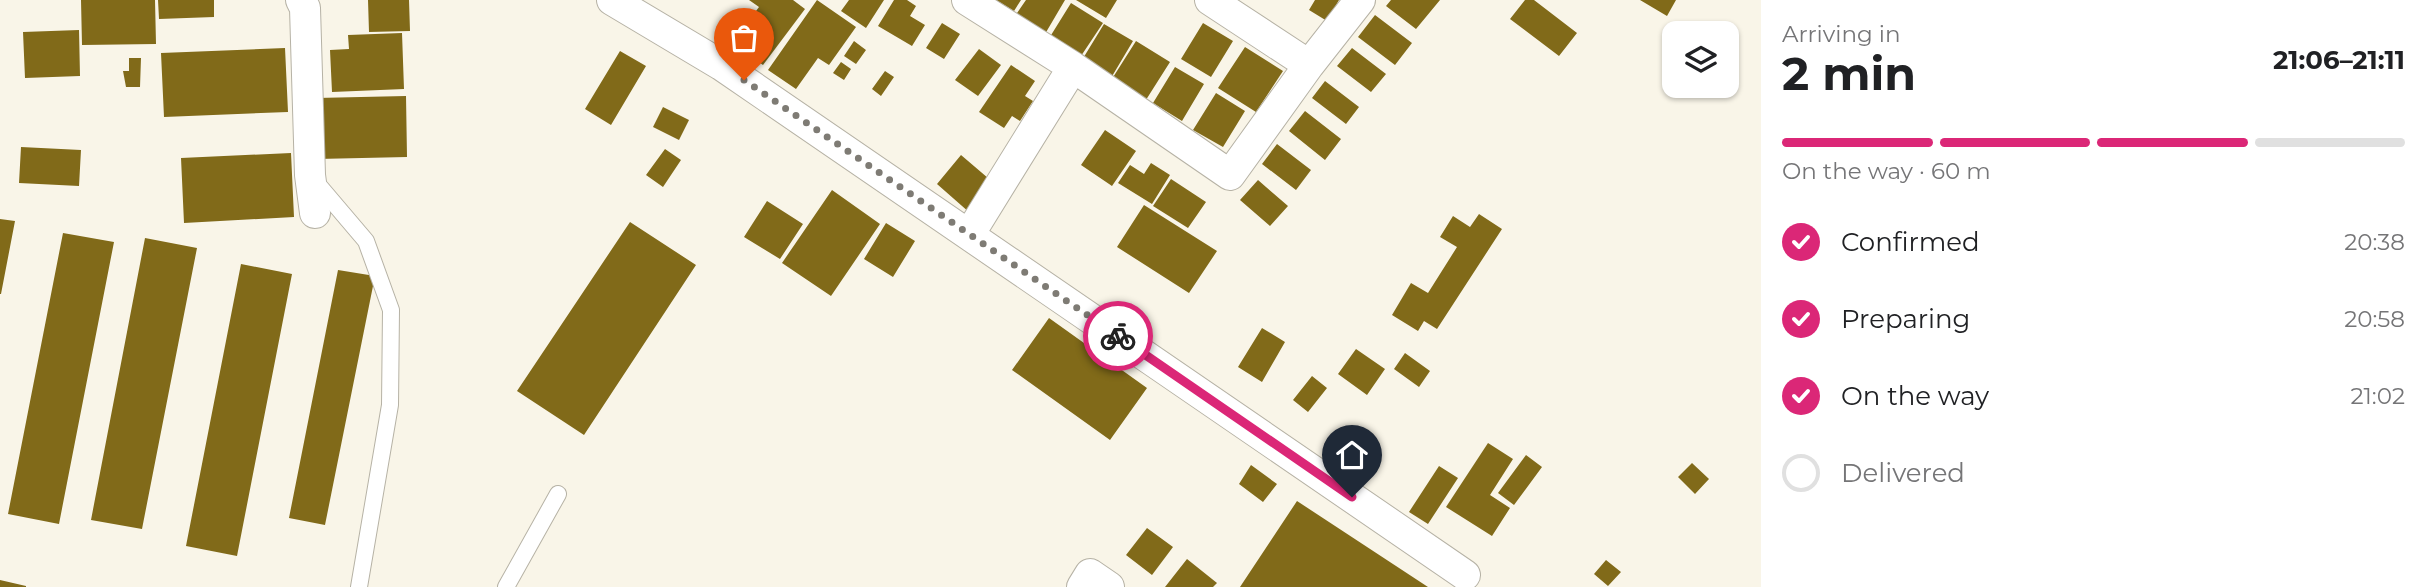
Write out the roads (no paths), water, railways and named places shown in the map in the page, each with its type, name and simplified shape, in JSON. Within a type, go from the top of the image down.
[{"type":"street","points":[[301,0],[305,8],[310,175],[315,214]]},
{"type":"street","points":[[612,0],[721,65],[1465,575]]},
{"type":"street","points":[[967,0],[1073,67],[1230,175],[1309,65],[1360,0]]},
{"type":"street","points":[[1209,0],[1309,65]]},
{"type":"street","points":[[969,235],[1073,67]]},
{"type":"street","points":[[1082,587],[1090,573],[1110,587]]},
{"type":"lane","points":[[310,175],[366,241],[391,310],[390,405],[359,587]]},
{"type":"lane","points":[[506,587],[558,494]]}]
